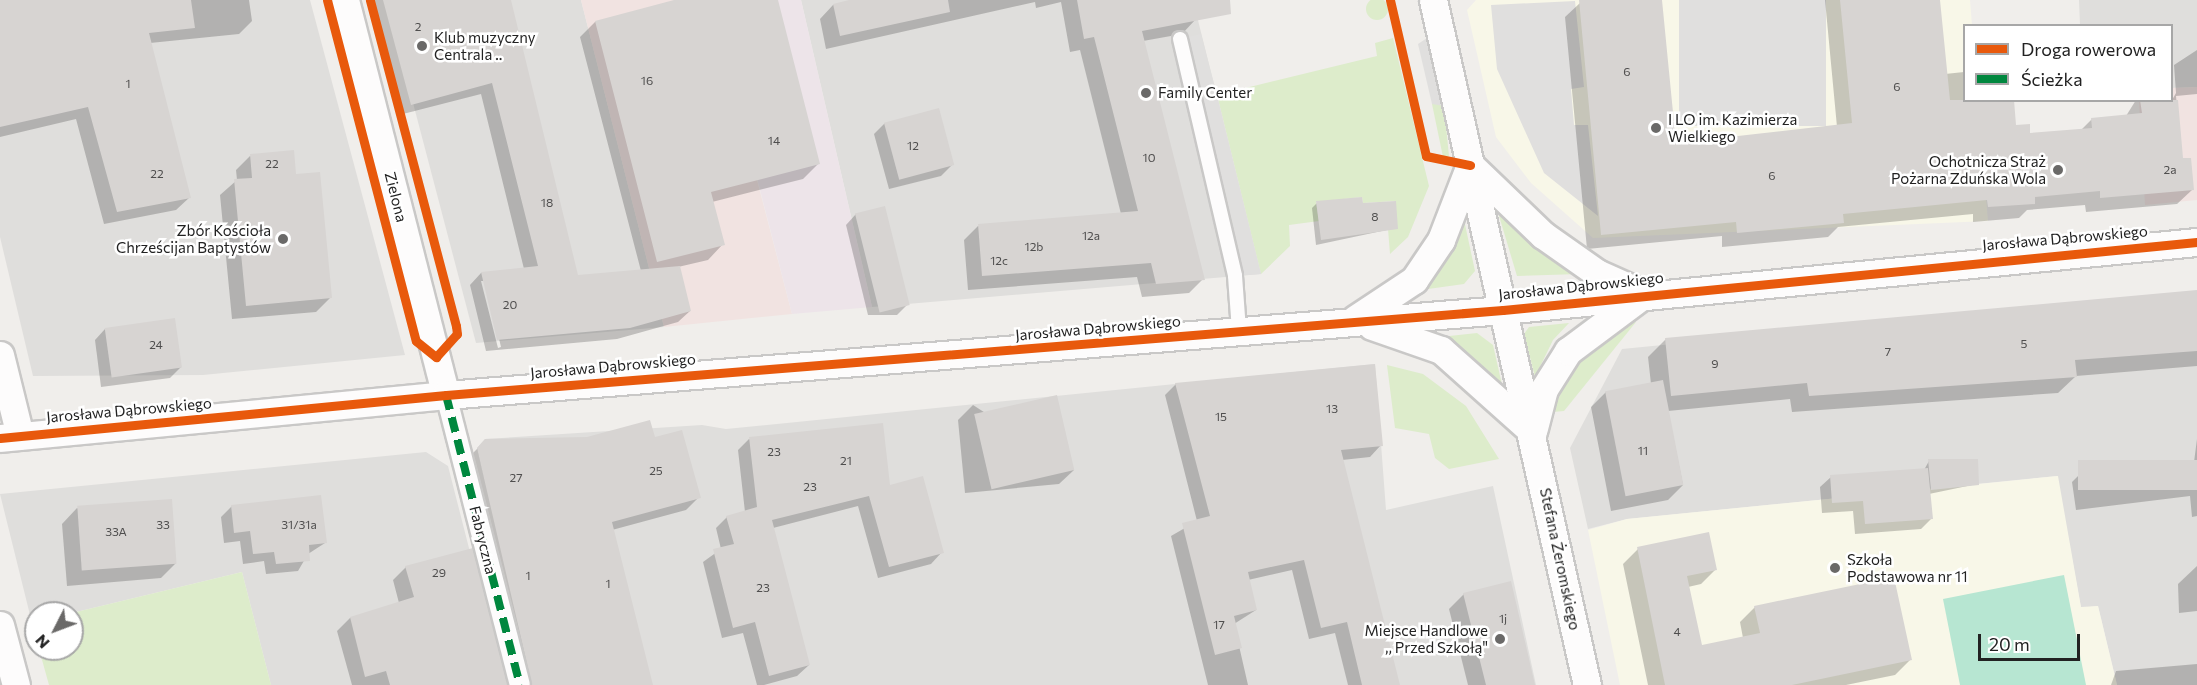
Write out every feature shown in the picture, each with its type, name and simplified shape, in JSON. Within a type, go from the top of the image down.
[{"type":"street","name":"Zielona","points":[[345,0],[446,395]]},
{"type":"street","name":"Stefana Żeromskiego","points":[[1433,0],[1533,432],[1587,685]]},
{"type":"street","name":"Jarosława Dąbrowskiego","points":[[1352,321],[1414,280],[1441,240],[1470,165]]},
{"type":"street","points":[[1470,165],[1543,236],[1597,273],[1644,294]]},
{"type":"street","name":"Jarosława Dąbrowskiego","points":[[10,437],[446,395],[1503,310],[1644,294],[2197,242]]},
{"type":"street","name":"Jarosława Dąbrowskiego","points":[[1533,432],[1544,389],[1568,351],[1644,294]]},
{"type":"street","points":[[1352,321],[1441,350],[1533,432]]},
{"type":"street","points":[[0,355],[10,437]]},
{"type":"street","name":"Fabryczna","points":[[446,395],[520,685]]},
{"type":"street","points":[[0,625],[16,685]]},
{"type":"lane","points":[[1180,39],[1235,276],[1239,332]]},
{"type":"shaded area","points":[[0,0],[310,0],[405,355],[203,375],[33,376],[0,237]]},
{"type":"shaded area","points":[[386,0],[581,0],[664,327],[476,343]]},
{"type":"shaded area","points":[[581,0],[710,0],[792,314],[664,327]]},
{"type":"shaded area","points":[[711,0],[801,0],[872,307],[792,314]]},
{"type":"shaded area","points":[[801,0],[1193,0],[1261,274],[872,307]]},
{"type":"shaded area","points":[[1476,0],[1970,0],[1972,24],[1963,24],[1963,102],[1978,102],[1988,221],[1593,238],[1531,183],[1496,137],[1467,10]]},
{"type":"shaded area","points":[[1679,0],[1826,0],[1826,126],[1679,126]]},
{"type":"shaded area","points":[[2079,0],[2197,0],[2197,87],[2173,88],[2173,24],[2080,24]]},
{"type":"shaded area","points":[[1575,1],[1584,87],[1571,89],[1574,125],[1588,125],[1598,216],[1544,173],[1497,69],[1491,5]]},
{"type":"shaded area","points":[[1201,34],[1261,274],[1235,276],[1180,39]]},
{"type":"shaded area","points":[[1430,36],[1444,106],[1432,104],[1418,44]]},
{"type":"shaded area","points":[[2197,87],[2197,200],[2145,205],[2139,102],[2173,102],[2173,88]]},
{"type":"shaded area","points":[[2197,293],[2197,685],[2117,685],[2098,606],[2081,608],[2057,476],[1627,519],[1588,529],[1570,448],[1622,349]]},
{"type":"shaded area","points":[[1375,364],[1386,510],[1493,486],[1536,685],[536,685],[477,448],[485,439],[702,425],[726,429]]},
{"type":"shaded area","points":[[426,452],[448,466],[504,685],[271,685],[242,572],[84,610],[84,601],[27,601],[0,494]]},
{"type":"shaded area","name":"Szkoła Podstawowa nr 11","points":[[2058,476],[2081,607],[2098,606],[2117,685],[1620,685],[1588,530],[1627,519]]},
{"type":"green space","points":[[1381,-1],[1387,5],[1385,17],[1377,20],[1369,17],[1366,9],[1369,1]]},
{"type":"green space","points":[[1393,38],[1429,186],[1408,237],[1390,254],[1388,229],[1396,201],[1363,203],[1362,197],[1316,202],[1319,221],[1289,225],[1290,246],[1261,274],[1217,95],[1377,56],[1375,43]]},
{"type":"green space","points":[[1438,102],[1444,106],[1449,156],[1443,157],[1432,104]]},
{"type":"green space","points":[[1497,209],[1579,274],[1517,276]]},
{"type":"green space","points":[[1463,215],[1475,271],[1464,284],[1421,290],[1447,256]]},
{"type":"green space","points":[[1636,322],[1564,411],[1553,412],[1568,375],[1588,350],[1618,327]]},
{"type":"green space","points":[[1569,323],[1553,340],[1535,377],[1524,334],[1529,327]]},
{"type":"green space","points":[[1477,333],[1493,345],[1503,389],[1440,337]]},
{"type":"green space","points":[[1387,365],[1423,374],[1466,406],[1499,459],[1449,469],[1435,458],[1429,434],[1395,428]]},
{"type":"green space","points":[[242,572],[271,685],[49,685],[42,661],[84,661],[84,610]]},
{"type":"green space","points":[[2064,575],[2086,685],[1960,685],[1943,599]]},
{"type":"building","points":[[0,0],[191,0],[195,28],[149,33],[191,198],[117,212],[88,107],[0,127]]},
{"type":"building","points":[[383,0],[511,0],[578,275],[680,266],[691,311],[630,328],[497,340],[481,272],[538,266],[492,83],[411,105]]},
{"type":"building","points":[[674,0],[778,0],[820,164],[711,192],[725,245],[657,262],[595,21]]},
{"type":"building","points":[[849,0],[948,0],[950,12],[840,36],[833,4]]},
{"type":"building","points":[[1077,0],[1230,0],[1231,14],[1142,31],[1205,280],[1156,284],[1151,263],[982,276],[978,224],[1138,211],[1094,37],[1084,39]]},
{"type":"building","points":[[1579,0],[1662,0],[1676,143],[1852,123],[1840,0],[1940,0],[1950,100],[2014,102],[2016,125],[2030,124],[2030,133],[2092,128],[2091,118],[2142,113],[2140,102],[2178,100],[2183,158],[2191,158],[2194,190],[2100,198],[2100,191],[2035,197],[2035,204],[1988,207],[1987,200],[1843,214],[1844,223],[1737,233],[1736,222],[1601,235]]},
{"type":"building","points":[[939,108],[954,165],[899,180],[884,123]]},
{"type":"building","name":"Zbór Kościoła Chrześcijan Baptystów","points":[[294,150],[296,174],[320,172],[332,298],[246,306],[234,179],[252,178],[250,154]]},
{"type":"building","points":[[1362,197],[1363,203],[1396,201],[1398,229],[1321,240],[1316,201]]},
{"type":"building","points":[[885,206],[910,305],[880,312],[855,213]]},
{"type":"building","points":[[2197,290],[2197,351],[2075,360],[2077,377],[1809,396],[1807,383],[1671,396],[1665,338]]},
{"type":"building","points":[[175,318],[182,368],[112,377],[105,328]]},
{"type":"building","points":[[1375,364],[1383,446],[1341,450],[1400,685],[1362,685],[1347,622],[1321,628],[1304,560],[1248,572],[1257,610],[1234,616],[1242,648],[1215,655],[1182,523],[1210,516],[1175,383]]},
{"type":"building","points":[[1663,380],[1683,485],[1626,496],[1605,391]]},
{"type":"building","points":[[1057,395],[1074,470],[991,489],[974,414]]},
{"type":"building","points":[[650,420],[655,437],[682,430],[701,498],[612,522],[653,685],[532,685],[477,448],[485,439],[587,437]]},
{"type":"building","points":[[883,423],[890,485],[923,476],[944,553],[889,567],[869,496],[772,520],[810,665],[769,676],[755,622],[733,628],[713,549],[734,544],[726,516],[757,507],[749,437]]},
{"type":"building","points":[[1928,459],[1978,459],[1979,485],[1931,490]]},
{"type":"building","points":[[2078,460],[2197,460],[2197,490],[2078,490]]},
{"type":"building","points":[[1928,468],[1933,519],[1865,524],[1863,501],[1832,503],[1830,475]]},
{"type":"building","points":[[321,495],[327,543],[309,545],[310,561],[276,564],[274,552],[253,554],[250,531],[234,533],[231,505]]},
{"type":"building","points":[[172,499],[177,564],[82,570],[77,506]]},
{"type":"building","points":[[1709,532],[1717,570],[1687,576],[1702,645],[1760,633],[1754,606],[1894,577],[1912,660],[1792,685],[1665,685],[1637,547]]},
{"type":"building","points":[[473,548],[508,685],[390,685],[386,671],[365,677],[350,617],[414,597],[405,566]]},
{"type":"building","name":"Miejsce Handlowe ,, Przed Szkołą\"","points":[[1511,581],[1535,685],[1486,685],[1463,593]]},
{"type":"marked path","points":[[446,395],[520,685]]},
{"type":"cycle path","points":[[327,0],[416,341],[436,357],[457,334],[456,326],[370,0]]},
{"type":"cycle path","points":[[1390,0],[1426,156],[1470,165]]},
{"type":"cycle path","points":[[0,438],[446,395],[1503,310],[2197,242]]},
{"type":"place","name":"Klub muzyczny Centrala ..","points":[[422,46]]},
{"type":"place","name":"Family Center","points":[[1146,93]]},
{"type":"place","name":"I LO im. Kazimierza Wielkiego","points":[[1656,128]]},
{"type":"place","name":"Ochotnicza Straż Pożarna Zduńska Wola","points":[[2058,170]]},
{"type":"place","name":"Zbór Kościoła Chrześcijan Baptystów","points":[[283,239]]},
{"type":"place","name":"Szkoła Podstawowa nr 11","points":[[1835,568]]},
{"type":"place","name":"Miejsce Handlowe ,, Przed Szkołą\"","points":[[1500,639]]}]
